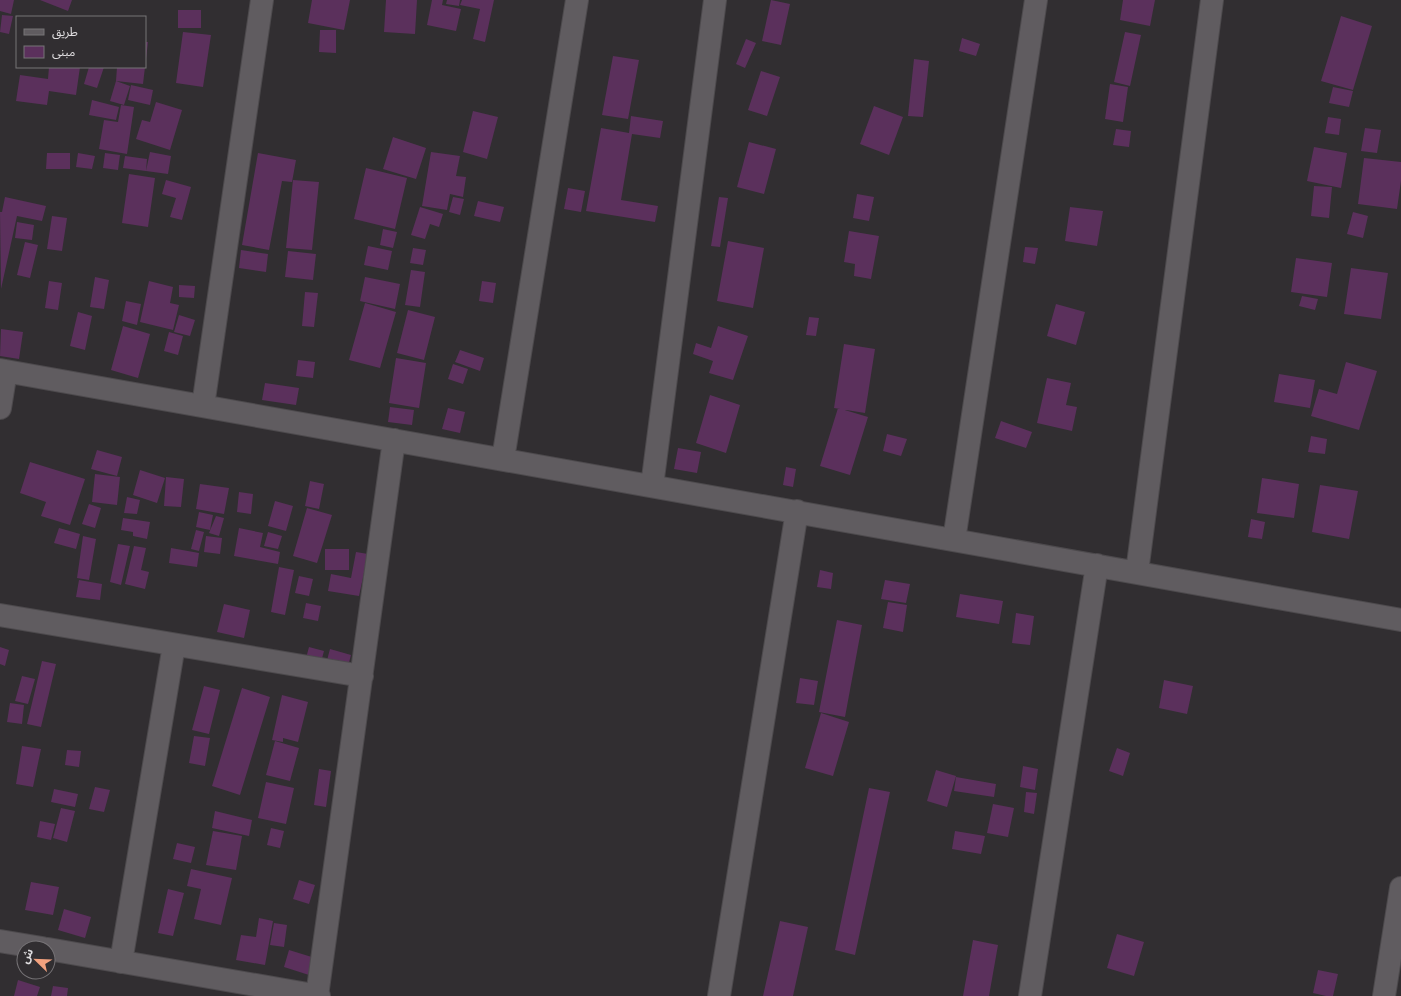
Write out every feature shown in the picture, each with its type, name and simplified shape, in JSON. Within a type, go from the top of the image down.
[{"type":"street","points":[[203,406],[262,0]]},
{"type":"street","points":[[503,459],[577,0]]},
{"type":"street","points":[[652,486],[715,0]]},
{"type":"street","points":[[954,540],[1036,0]]},
{"type":"street","points":[[1137,572],[1212,0]]},
{"type":"street","points":[[0,408],[3,370],[1401,620]]},
{"type":"street","points":[[56,950],[318,996],[394,440]]},
{"type":"street","points":[[719,996],[797,512]]},
{"type":"street","points":[[1030,996],[1097,565]]},
{"type":"street","points":[[0,615],[362,676]]},
{"type":"street","points":[[122,962],[174,645]]},
{"type":"street","points":[[1384,996],[1401,888]]},
{"type":"street","points":[[0,941],[16,944]]},
{"type":"building","points":[[0,0],[14,0],[11,14],[0,11]]},
{"type":"building","points":[[40,0],[72,0],[68,11]]},
{"type":"building","points":[[312,0],[350,0],[344,30],[308,23]]},
{"type":"building","points":[[386,0],[417,0],[415,34],[384,32]]},
{"type":"building","points":[[432,0],[443,0],[442,5],[461,9],[456,31],[427,25]]},
{"type":"building","points":[[447,0],[460,0],[459,6],[446,4]]},
{"type":"building","points":[[462,0],[494,0],[485,42],[473,39],[480,9],[460,5]]},
{"type":"building","points":[[771,0],[790,4],[781,45],[762,41]]},
{"type":"building","points":[[1123,0],[1155,0],[1150,26],[1120,20]]},
{"type":"building","points":[[178,10],[201,10],[201,28],[178,28]]},
{"type":"building","points":[[2,15],[13,16],[9,34],[0,32]]},
{"type":"building","points":[[1341,16],[1372,26],[1353,90],[1321,81]]},
{"type":"building","points":[[320,30],[336,30],[336,53],[319,52]]},
{"type":"building","points":[[183,32],[211,35],[203,87],[176,83]]},
{"type":"building","points":[[1125,32],[1141,35],[1130,86],[1114,82]]},
{"type":"building","points":[[962,38],[980,44],[976,56],[959,51]]},
{"type":"building","points":[[746,39],[756,43],[745,68],[736,64]]},
{"type":"building","points":[[146,42],[148,42],[146,59]]},
{"type":"building","points":[[613,56],[639,60],[628,119],[602,115]]},
{"type":"building","points":[[914,59],[929,61],[923,117],[908,116]]},
{"type":"building","points":[[49,68],[80,68],[76,95],[49,91],[47,105],[16,101],[20,75],[48,79]]},
{"type":"building","points":[[89,68],[104,68],[97,88],[84,84]]},
{"type":"building","points":[[117,68],[145,68],[143,84],[116,81]]},
{"type":"building","points":[[761,71],[780,77],[767,116],[748,110]]},
{"type":"building","points":[[116,81],[130,86],[124,105],[110,101]]},
{"type":"building","points":[[1110,84],[1128,87],[1123,122],[1105,119]]},
{"type":"building","points":[[131,85],[153,90],[150,105],[128,100]]},
{"type":"building","points":[[1333,87],[1353,91],[1349,107],[1329,103]]},
{"type":"building","points":[[92,100],[119,107],[116,120],[89,115]]},
{"type":"building","points":[[156,102],[182,110],[170,150],[136,139],[142,120],[150,122]]},
{"type":"building","points":[[121,105],[134,107],[127,154],[99,149],[104,120],[118,122]]},
{"type":"building","points":[[874,106],[903,117],[889,155],[860,144]]},
{"type":"building","points":[[473,111],[498,117],[487,159],[463,152]]},
{"type":"building","points":[[631,116],[663,121],[660,138],[632,134],[621,200],[658,206],[655,222],[586,211],[601,128],[629,133]]},
{"type":"building","points":[[1328,117],[1341,119],[1339,135],[1325,133]]},
{"type":"building","points":[[1365,128],[1381,130],[1377,153],[1361,151]]},
{"type":"building","points":[[1116,129],[1131,131],[1129,147],[1113,145]]},
{"type":"building","points":[[393,137],[426,148],[416,179],[383,169]]},
{"type":"building","points":[[749,142],[776,149],[764,194],[737,187]]},
{"type":"building","points":[[1314,147],[1347,153],[1341,188],[1307,181]]},
{"type":"building","points":[[150,152],[171,156],[168,174],[146,171]]},
{"type":"building","points":[[431,152],[460,156],[456,176],[466,177],[463,197],[450,194],[447,210],[422,206]]},
{"type":"building","points":[[47,153],[70,153],[70,169],[46,169]]},
{"type":"building","points":[[78,153],[95,156],[92,169],[76,167]]},
{"type":"building","points":[[105,153],[120,155],[118,170],[103,168]]},
{"type":"building","points":[[258,153],[296,160],[292,182],[282,181],[269,250],[242,245]]},
{"type":"building","points":[[125,156],[147,159],[146,171],[123,168]]},
{"type":"building","points":[[1364,158],[1401,162],[1401,181],[1397,209],[1358,204]]},
{"type":"building","points":[[366,168],[407,178],[395,229],[354,219]]},
{"type":"building","points":[[129,174],[155,178],[148,227],[122,223]]},
{"type":"building","points":[[166,180],[191,187],[182,220],[170,217],[176,198],[162,194]]},
{"type":"building","points":[[293,180],[319,182],[312,250],[286,248]]},
{"type":"building","points":[[1314,186],[1332,187],[1329,218],[1311,216]]},
{"type":"building","points":[[568,188],[585,191],[581,212],[564,209]]},
{"type":"building","points":[[857,194],[874,197],[869,221],[853,218]]},
{"type":"building","points":[[5,197],[46,206],[42,221],[17,216],[1,289],[0,212],[2,212]]},
{"type":"building","points":[[453,197],[464,199],[460,215],[449,212]]},
{"type":"building","points":[[719,197],[728,198],[720,247],[711,246]]},
{"type":"building","points":[[478,201],[504,207],[500,222],[474,216]]},
{"type":"building","points":[[420,207],[443,214],[439,227],[430,224],[425,239],[411,235]]},
{"type":"building","points":[[1070,207],[1103,211],[1097,246],[1065,241]]},
{"type":"building","points":[[1353,212],[1368,216],[1363,238],[1347,234]]},
{"type":"building","points":[[52,216],[67,218],[62,251],[47,249]]},
{"type":"building","points":[[17,222],[34,225],[32,240],[15,238]]},
{"type":"building","points":[[383,229],[397,232],[393,248],[380,245]]},
{"type":"building","points":[[849,231],[879,236],[871,279],[854,276],[855,264],[844,262]]},
{"type":"building","points":[[728,241],[764,248],[753,308],[717,301]]},
{"type":"building","points":[[25,242],[38,245],[30,278],[17,275]]},
{"type":"building","points":[[368,246],[392,251],[388,270],[364,265]]},
{"type":"building","points":[[1025,247],[1038,248],[1035,264],[1023,262]]},
{"type":"building","points":[[413,248],[426,250],[423,265],[410,263]]},
{"type":"building","points":[[241,250],[268,254],[266,272],[239,268]]},
{"type":"building","points":[[288,251],[316,254],[313,280],[285,277]]},
{"type":"building","points":[[1296,258],[1332,263],[1327,297],[1291,292]]},
{"type":"building","points":[[1351,268],[1388,273],[1381,319],[1344,314]]},
{"type":"building","points":[[411,270],[425,272],[420,307],[405,305]]},
{"type":"building","points":[[95,277],[109,280],[104,309],[90,307]]},
{"type":"building","points":[[365,277],[400,284],[395,309],[360,301]]},
{"type":"building","points":[[49,281],[62,283],[58,310],[45,308]]},
{"type":"building","points":[[149,281],[173,287],[170,303],[179,305],[173,330],[140,322]]},
{"type":"building","points":[[482,281],[496,283],[493,303],[479,301]]},
{"type":"building","points":[[179,285],[195,286],[194,298],[179,297]]},
{"type":"building","points":[[305,292],[318,293],[314,327],[302,326]]},
{"type":"building","points":[[1302,296],[1318,299],[1315,310],[1299,306]]},
{"type":"building","points":[[126,301],[141,304],[137,325],[122,321]]},
{"type":"building","points":[[365,303],[396,312],[380,368],[349,360]]},
{"type":"building","points":[[1056,304],[1085,312],[1076,345],[1047,336]]},
{"type":"building","points":[[408,310],[435,317],[424,360],[397,353]]},
{"type":"building","points":[[78,312],[92,316],[85,350],[70,346]]},
{"type":"building","points":[[179,315],[195,320],[190,336],[174,332]]},
{"type":"building","points":[[809,317],[819,318],[816,336],[806,335]]},
{"type":"building","points":[[123,326],[150,334],[138,378],[111,370]]},
{"type":"building","points":[[718,326],[748,336],[733,380],[709,373],[713,361],[693,354],[696,343],[711,348]]},
{"type":"building","points":[[1,329],[23,332],[19,359],[0,356]]},
{"type":"building","points":[[169,332],[183,336],[178,355],[164,351]]},
{"type":"building","points":[[844,344],[875,349],[865,413],[834,408]]},
{"type":"building","points":[[460,350],[484,358],[480,371],[455,362]]},
{"type":"building","points":[[396,358],[426,363],[419,408],[389,403]]},
{"type":"building","points":[[298,360],[315,362],[313,378],[296,376]]},
{"type":"building","points":[[1346,362],[1377,371],[1359,430],[1311,416],[1319,389],[1337,394]]},
{"type":"building","points":[[453,364],[468,369],[463,384],[448,379]]},
{"type":"building","points":[[1279,374],[1315,380],[1310,408],[1274,402]]},
{"type":"building","points":[[1047,378],[1071,383],[1066,405],[1077,407],[1072,431],[1037,423]]},
{"type":"building","points":[[265,383],[299,388],[296,405],[262,400]]},
{"type":"building","points":[[710,395],[740,405],[726,453],[696,443]]},
{"type":"building","points":[[390,407],[414,410],[412,425],[388,422]]},
{"type":"building","points":[[448,408],[465,412],[460,433],[442,429]]},
{"type":"building","points":[[838,408],[868,417],[850,475],[820,466]]},
{"type":"building","points":[[1001,421],[1032,432],[1026,448],[995,438]]},
{"type":"building","points":[[887,434],[907,439],[901,456],[883,451]]},
{"type":"building","points":[[1311,436],[1327,439],[1325,454],[1308,452]]},
{"type":"building","points":[[678,448],[701,452],[697,473],[674,469]]},
{"type":"building","points":[[97,450],[122,457],[117,476],[91,469]]},
{"type":"building","points":[[30,462],[85,479],[70,525],[41,516],[46,502],[20,493]]},
{"type":"building","points":[[786,467],[796,469],[793,487],[783,485]]},
{"type":"building","points":[[140,470],[165,478],[157,503],[133,495]]},
{"type":"building","points":[[95,474],[120,477],[117,505],[92,502]]},
{"type":"building","points":[[166,477],[184,479],[181,507],[164,506]]},
{"type":"building","points":[[1262,478],[1299,484],[1294,518],[1257,513]]},
{"type":"building","points":[[310,481],[324,484],[319,509],[305,506]]},
{"type":"building","points":[[200,484],[229,488],[224,514],[196,509]]},
{"type":"building","points":[[1320,485],[1358,491],[1349,539],[1312,532]]},
{"type":"building","points":[[239,492],[253,494],[251,514],[237,512]]},
{"type":"building","points":[[127,497],[140,500],[137,514],[124,513]]},
{"type":"building","points":[[275,501],[293,506],[286,531],[268,526]]},
{"type":"building","points":[[89,504],[101,508],[95,528],[82,524]]},
{"type":"building","points":[[307,508],[332,515],[317,563],[293,556]]},
{"type":"building","points":[[199,512],[213,515],[210,530],[196,527]]},
{"type":"building","points":[[216,516],[224,518],[219,536],[209,533]]},
{"type":"building","points":[[123,518],[150,522],[147,539],[133,536],[133,532],[121,530]]},
{"type":"building","points":[[1251,519],[1265,522],[1262,539],[1248,537]]},
{"type":"building","points":[[59,528],[80,534],[76,549],[54,543]]},
{"type":"building","points":[[239,528],[263,533],[260,547],[280,552],[278,564],[234,556]]},
{"type":"building","points":[[196,530],[204,532],[199,551],[191,549]]},
{"type":"building","points":[[268,532],[282,536],[278,549],[264,546]]},
{"type":"building","points":[[83,536],[96,539],[89,580],[77,578]]},
{"type":"building","points":[[206,536],[222,538],[220,554],[204,552]]},
{"type":"building","points":[[118,544],[130,546],[121,585],[110,582]]},
{"type":"building","points":[[134,546],[146,548],[141,570],[149,572],[145,589],[125,584]]},
{"type":"building","points":[[171,548],[199,553],[197,567],[169,563]]},
{"type":"building","points":[[325,549],[349,549],[349,570],[325,570]]},
{"type":"building","points":[[356,552],[368,554],[359,596],[328,591],[331,574],[351,578]]},
{"type":"building","points":[[279,567],[294,570],[285,615],[271,612]]},
{"type":"building","points":[[820,570],[833,573],[831,589],[817,587]]},
{"type":"building","points":[[299,576],[313,579],[309,596],[295,593]]},
{"type":"building","points":[[79,580],[102,584],[100,600],[76,597]]},
{"type":"building","points":[[885,580],[910,584],[906,603],[881,599]]},
{"type":"building","points":[[960,594],[1003,601],[999,624],[956,617]]},
{"type":"building","points":[[888,602],[907,605],[903,632],[883,628]]},
{"type":"building","points":[[306,603],[321,606],[318,621],[303,618]]},
{"type":"building","points":[[224,604],[250,610],[244,638],[217,632]]},
{"type":"building","points":[[1016,613],[1034,616],[1030,645],[1012,643]]},
{"type":"building","points":[[837,620],[862,625],[845,717],[819,712]]},
{"type":"building","points":[[0,647],[9,650],[5,666],[0,664]]},
{"type":"building","points":[[309,647],[324,651],[320,666],[305,662]]},
{"type":"building","points":[[330,649],[351,655],[347,670],[326,664]]},
{"type":"building","points":[[42,661],[56,664],[41,727],[27,724]]},
{"type":"building","points":[[22,676],[35,679],[28,704],[15,701]]},
{"type":"building","points":[[800,678],[818,681],[814,705],[796,703]]},
{"type":"building","points":[[1164,680],[1193,686],[1187,714],[1159,708]]},
{"type":"building","points":[[204,686],[220,690],[209,734],[192,730]]},
{"type":"building","points":[[242,688],[270,697],[240,795],[212,786]]},
{"type":"building","points":[[282,695],[308,702],[298,742],[283,738],[283,742],[272,740]]},
{"type":"building","points":[[10,703],[24,705],[22,724],[7,722]]},
{"type":"building","points":[[821,713],[849,722],[833,776],[805,768]]},
{"type":"building","points":[[194,736],[210,738],[205,766],[189,763]]},
{"type":"building","points":[[275,741],[299,748],[290,781],[266,775]]},
{"type":"building","points":[[22,746],[41,749],[33,787],[16,784]]},
{"type":"building","points":[[1117,748],[1130,753],[1123,776],[1109,771]]},
{"type":"building","points":[[67,750],[81,751],[79,767],[65,765]]},
{"type":"building","points":[[1023,766],[1038,769],[1035,790],[1020,787]]},
{"type":"building","points":[[319,769],[331,771],[326,807],[314,805]]},
{"type":"building","points":[[936,770],[956,776],[947,807],[927,801]]},
{"type":"building","points":[[956,777],[996,784],[994,797],[954,791]]},
{"type":"building","points":[[266,782],[294,788],[286,824],[258,818]]},
{"type":"building","points":[[95,787],[110,790],[104,812],[89,809]]},
{"type":"building","points":[[869,788],[890,792],[855,955],[835,950]]},
{"type":"building","points":[[54,789],[78,794],[75,807],[51,802]]},
{"type":"building","points":[[1026,792],[1037,793],[1034,814],[1024,812]]},
{"type":"building","points":[[993,804],[1014,808],[1008,837],[987,833]]},
{"type":"building","points":[[61,808],[75,811],[67,842],[53,838]]},
{"type":"building","points":[[215,811],[252,820],[249,836],[212,828]]},
{"type":"building","points":[[40,821],[55,824],[51,840],[37,837]]},
{"type":"building","points":[[271,828],[284,831],[280,848],[267,845]]},
{"type":"building","points":[[213,831],[242,836],[236,870],[206,865]]},
{"type":"building","points":[[955,831],[985,836],[981,854],[952,849]]},
{"type":"building","points":[[177,843],[195,847],[191,863],[173,859]]},
{"type":"building","points":[[191,869],[232,878],[221,925],[194,919],[201,889],[187,886]]},
{"type":"building","points":[[299,880],[315,885],[309,904],[293,899]]},
{"type":"building","points":[[31,882],[59,887],[53,915],[25,910]]},
{"type":"building","points":[[168,889],[184,893],[173,936],[158,933]]},
{"type":"building","points":[[64,909],[91,917],[85,938],[58,930]]},
{"type":"building","points":[[259,918],[273,921],[265,965],[236,960],[241,935],[256,937]]},
{"type":"building","points":[[780,921],[808,927],[793,996],[763,996]]},
{"type":"building","points":[[274,923],[287,925],[284,947],[270,945]]},
{"type":"building","points":[[1117,934],[1144,942],[1134,976],[1107,968]]},
{"type":"building","points":[[973,940],[998,945],[989,996],[963,996]]},
{"type":"building","points":[[289,950],[315,958],[309,975],[284,967]]},
{"type":"building","points":[[1318,970],[1338,974],[1333,996],[1313,993]]},
{"type":"building","points":[[18,980],[40,987],[37,996],[14,996]]},
{"type":"building","points":[[53,986],[68,988],[67,996],[51,996]]}]
